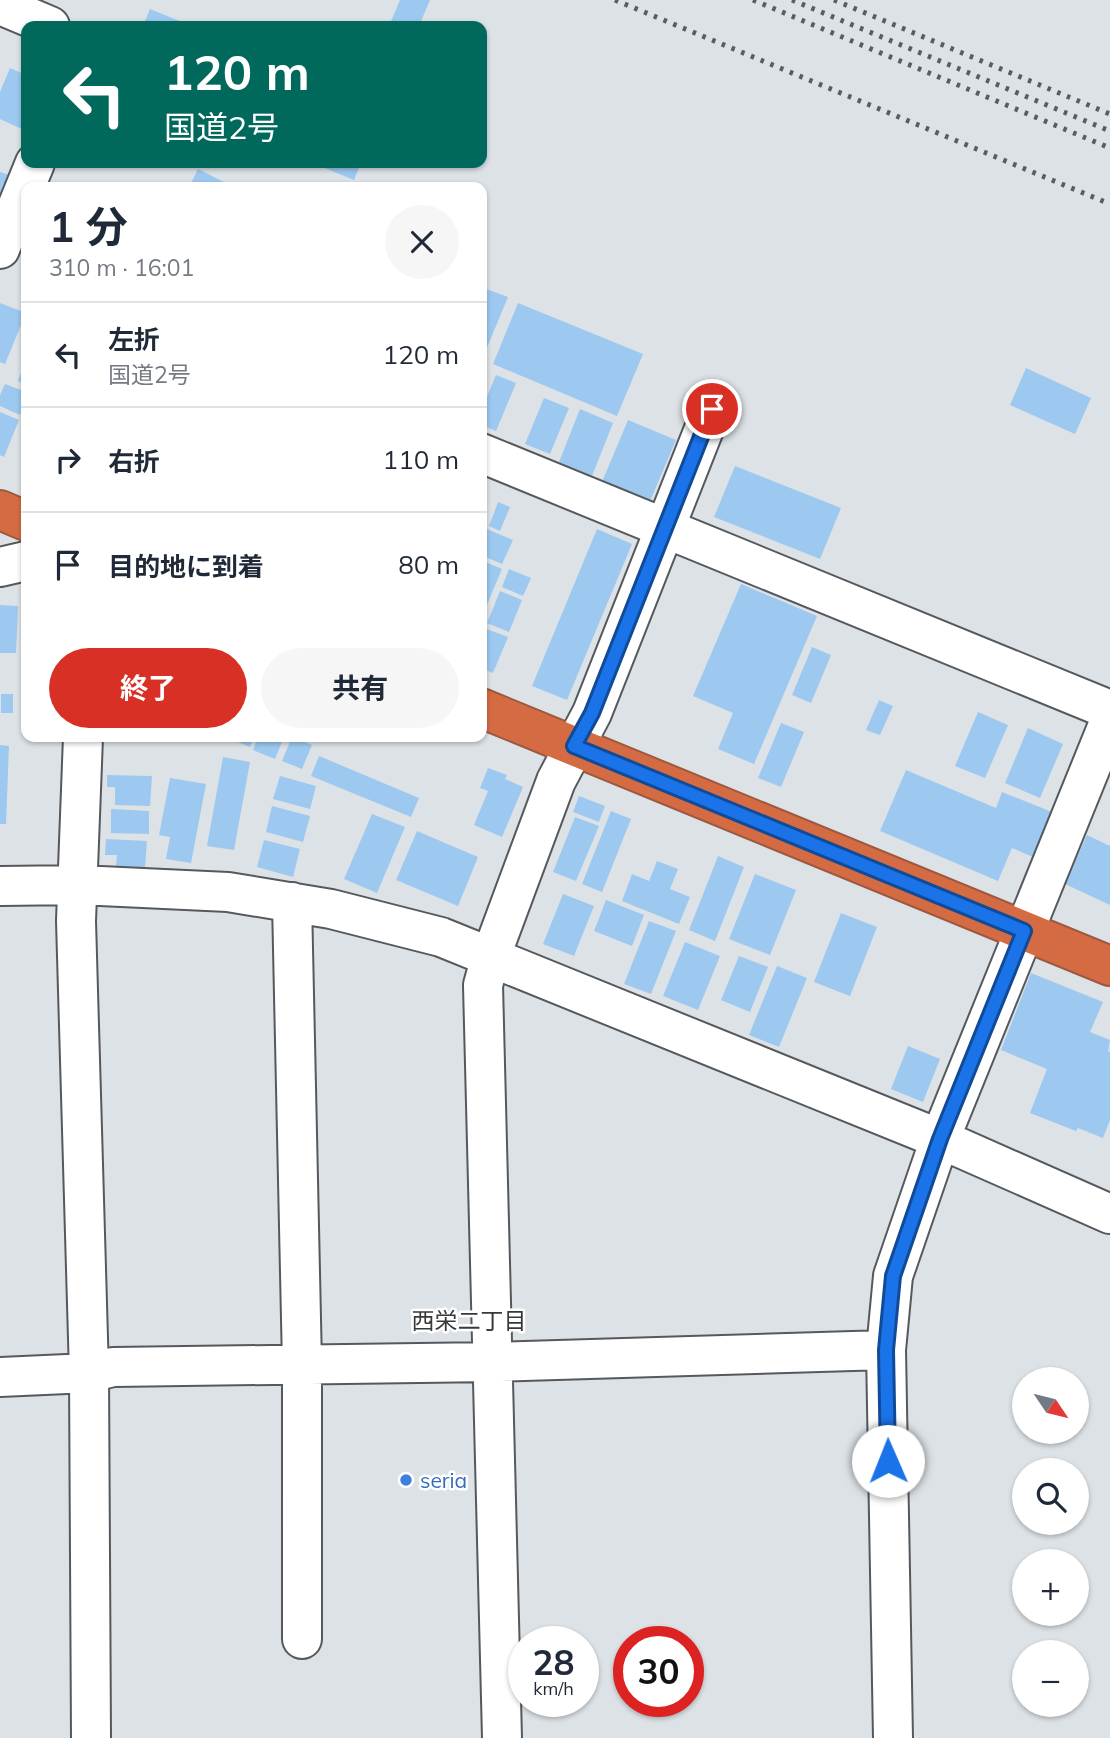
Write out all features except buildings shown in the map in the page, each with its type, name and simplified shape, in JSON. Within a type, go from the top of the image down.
[{"type":"highway","points":[[0,510],[21,519]]},
{"type":"highway","points":[[487,710],[1110,967]]},
{"type":"street","points":[[0,5],[38,21]]},
{"type":"street","points":[[21,198],[0,251],[21,262]]},
{"type":"street","points":[[502,1738],[483,985],[491,956],[556,781],[592,713],[712,409]]},
{"type":"street","points":[[487,456],[664,530],[1108,728],[940,1139],[893,1276],[886,1350],[893,1738]]},
{"type":"street","points":[[0,567],[21,562]]},
{"type":"street","points":[[83,742],[76,921],[89,1373],[90,1738]]},
{"type":"street","points":[[0,886],[79,885],[228,892],[331,909],[441,937],[940,1139],[1110,1214]]},
{"type":"street","points":[[292,902],[302,1365],[302,1639]]},
{"type":"street","points":[[0,1377],[89,1373],[114,1367],[492,1362],[886,1350]]},
{"type":"railway","points":[[615,0],[1110,204]]},
{"type":"railway","points":[[753,0],[1110,148]]},
{"type":"railway","points":[[792,0],[1110,131]]},
{"type":"railway","points":[[834,0],[1110,114]]},
{"type":"place","name":"seria","points":[[406,1480]]},
{"type":"district","name":"西栄二丁目","points":[[469,1320]]},
{"type":"route","points":[[712,409],[592,713],[574,746],[1024,931],[940,1139],[893,1276],[886,1350],[888,1461]]}]
